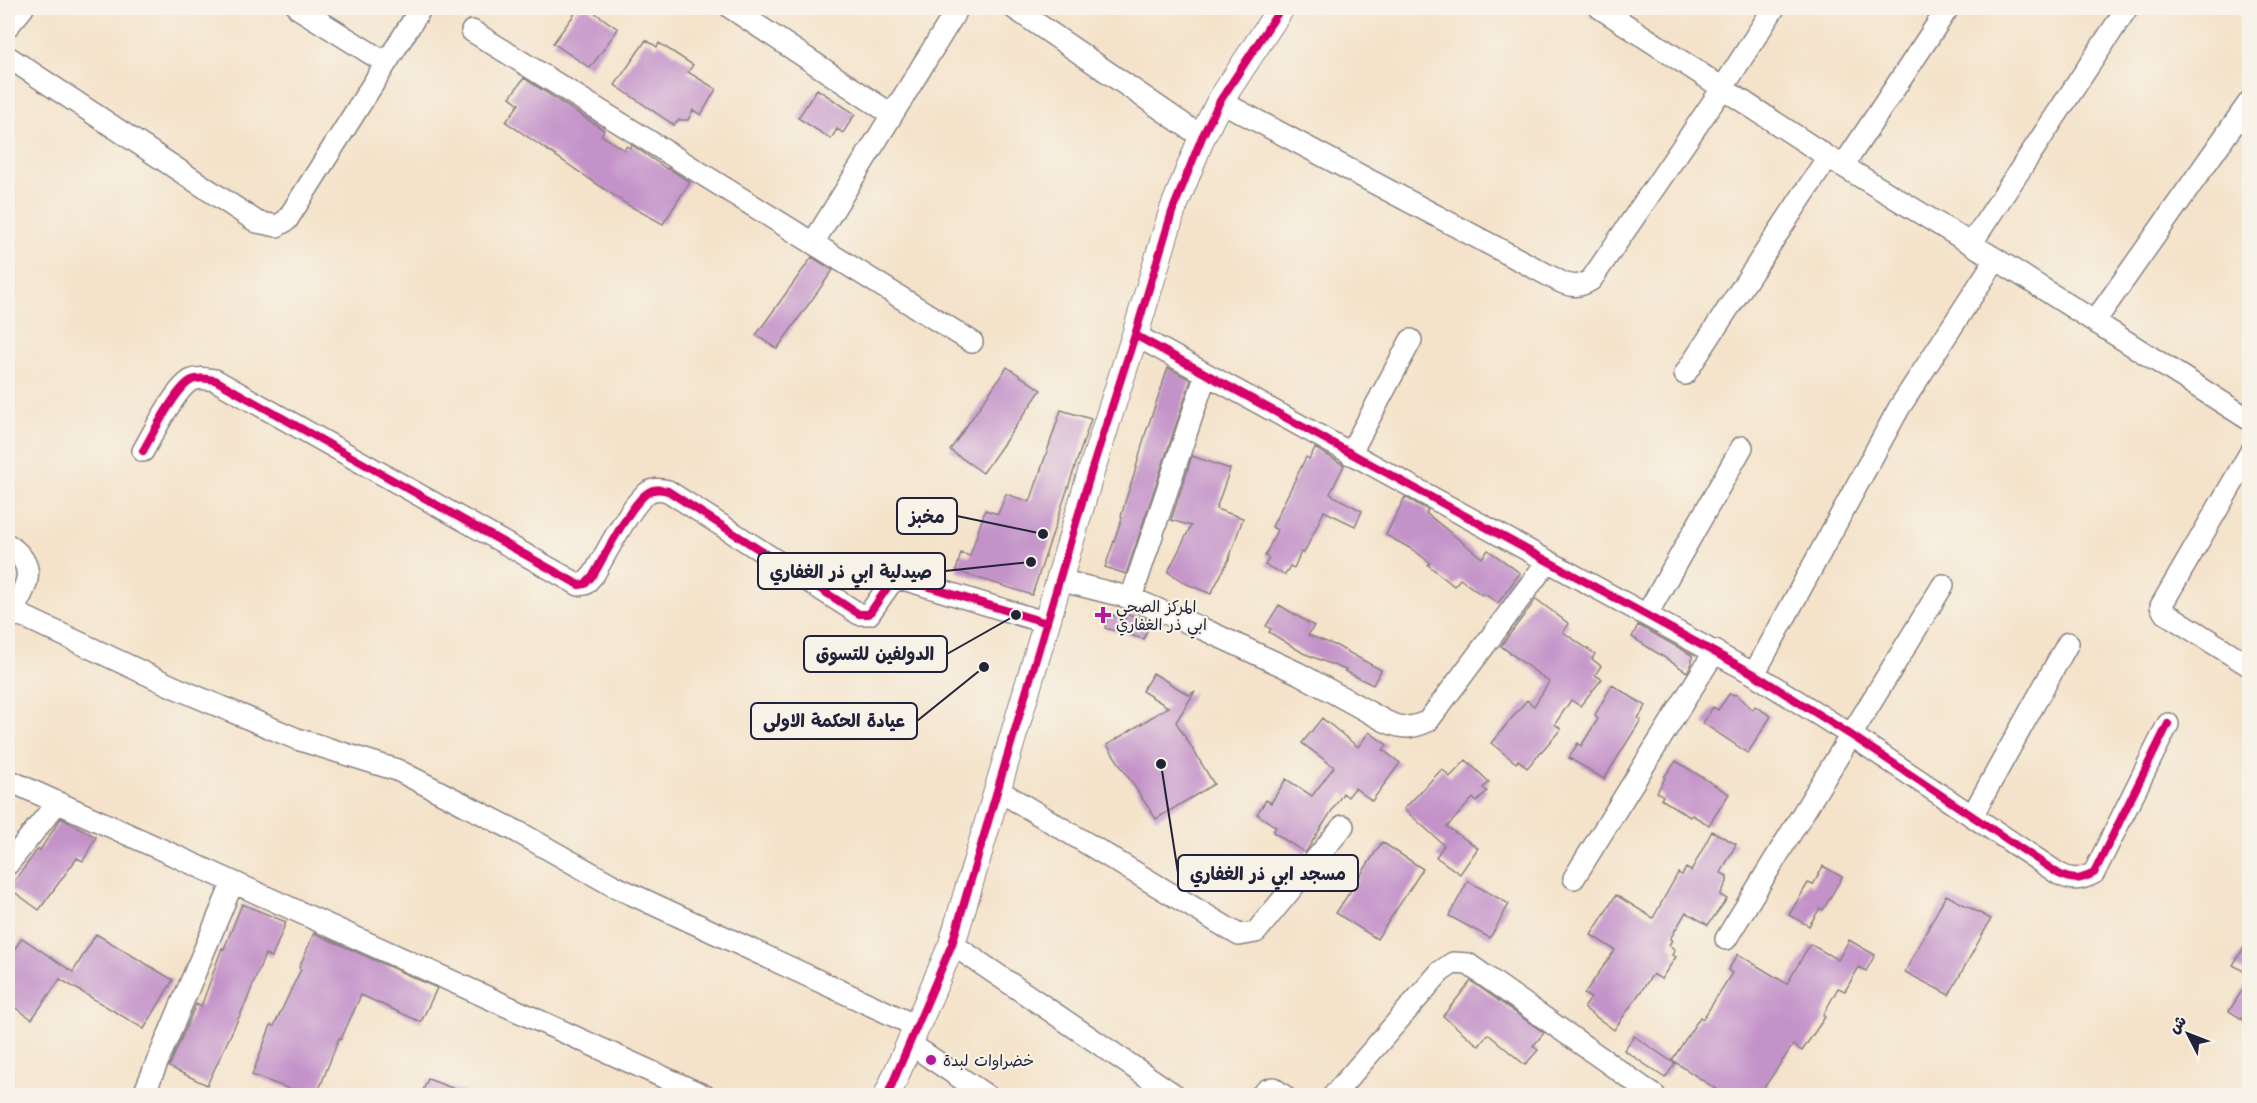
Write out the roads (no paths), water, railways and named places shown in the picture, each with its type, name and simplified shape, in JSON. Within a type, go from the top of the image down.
[{"type":"street","points":[[8,27],[23,8]]},
{"type":"street","points":[[298,8],[386,63]]},
{"type":"street","points":[[8,57],[257,222],[277,226],[287,220],[421,8]]},
{"type":"street","points":[[730,8],[891,114]]},
{"type":"street","points":[[813,243],[958,8]]},
{"type":"street","points":[[1014,8],[1202,137]]},
{"type":"street","points":[[887,1095],[952,944],[1059,580],[1172,212],[1202,137],[1220,101],[1281,8]]},
{"type":"street","points":[[1602,8],[1722,89],[2250,420]]},
{"type":"street","points":[[1220,101],[1571,286],[1581,286],[1591,280],[1722,89],[1774,8]]},
{"type":"street","points":[[1685,374],[1948,8]]},
{"type":"street","points":[[1971,244],[2127,8]]},
{"type":"street","points":[[472,31],[972,342]]},
{"type":"street","points":[[2095,321],[2250,101]]},
{"type":"street","points":[[1754,674],[1899,408],[1996,259]]},
{"type":"street","points":[[1135,335],[1754,674],[1851,735],[2059,874],[2072,880],[2083,879],[2094,873],[2168,724]]},
{"type":"street","points":[[1350,454],[1411,340]]},
{"type":"street","points":[[1131,598],[1206,374]]},
{"type":"street","points":[[143,451],[181,388],[191,380],[204,378],[215,380],[579,585],[585,584],[594,574],[639,501],[657,488],[668,491],[859,614],[869,614],[890,584],[900,578],[1047,622]]},
{"type":"street","points":[[1647,614],[1742,447]]},
{"type":"street","points":[[2250,453],[2161,606],[2164,612],[2250,666]]},
{"type":"street","points":[[8,545],[15,550],[28,569],[28,579],[10,615],[297,739],[397,770],[518,832],[614,886],[912,1035],[987,1095]]},
{"type":"street","points":[[1059,580],[1131,598],[1298,673],[1384,721],[1400,727],[1412,728],[1428,721],[1548,561]]},
{"type":"street","points":[[1726,939],[1943,585]]},
{"type":"street","points":[[1972,816],[2068,643]]},
{"type":"street","points":[[1574,878],[1714,651]]},
{"type":"street","points":[[8,780],[705,1095]]},
{"type":"street","points":[[998,789],[1239,934],[1256,932],[1343,826]]},
{"type":"street","points":[[8,864],[57,802]]},
{"type":"street","points":[[143,1095],[233,882]]},
{"type":"street","points":[[952,944],[1176,1095]]},
{"type":"street","points":[[1333,1095],[1440,972],[1453,963],[1468,964],[1655,1095]]},
{"type":"street","points":[[1260,1095],[1273,1088],[1284,1095]]},
{"type":"place","name":"مخبز","points":[[1043,534]]},
{"type":"place","name":"صيدلية ابي ذر الغفاري","points":[[1031,562]]},
{"type":"place","name":"الدولفين للتسوق","points":[[1016,615]]},
{"type":"place","name":"المركز الصحي ابي ذر الغفاري","points":[[1103,615]]},
{"type":"place","name":"عيادة الحكمة الاولى","points":[[984,667]]},
{"type":"place","name":"مسجد ابي ذر الغفاري","points":[[1161,764]]},
{"type":"place","name":"خضراوات لبدة","points":[[931,1060]]}]
